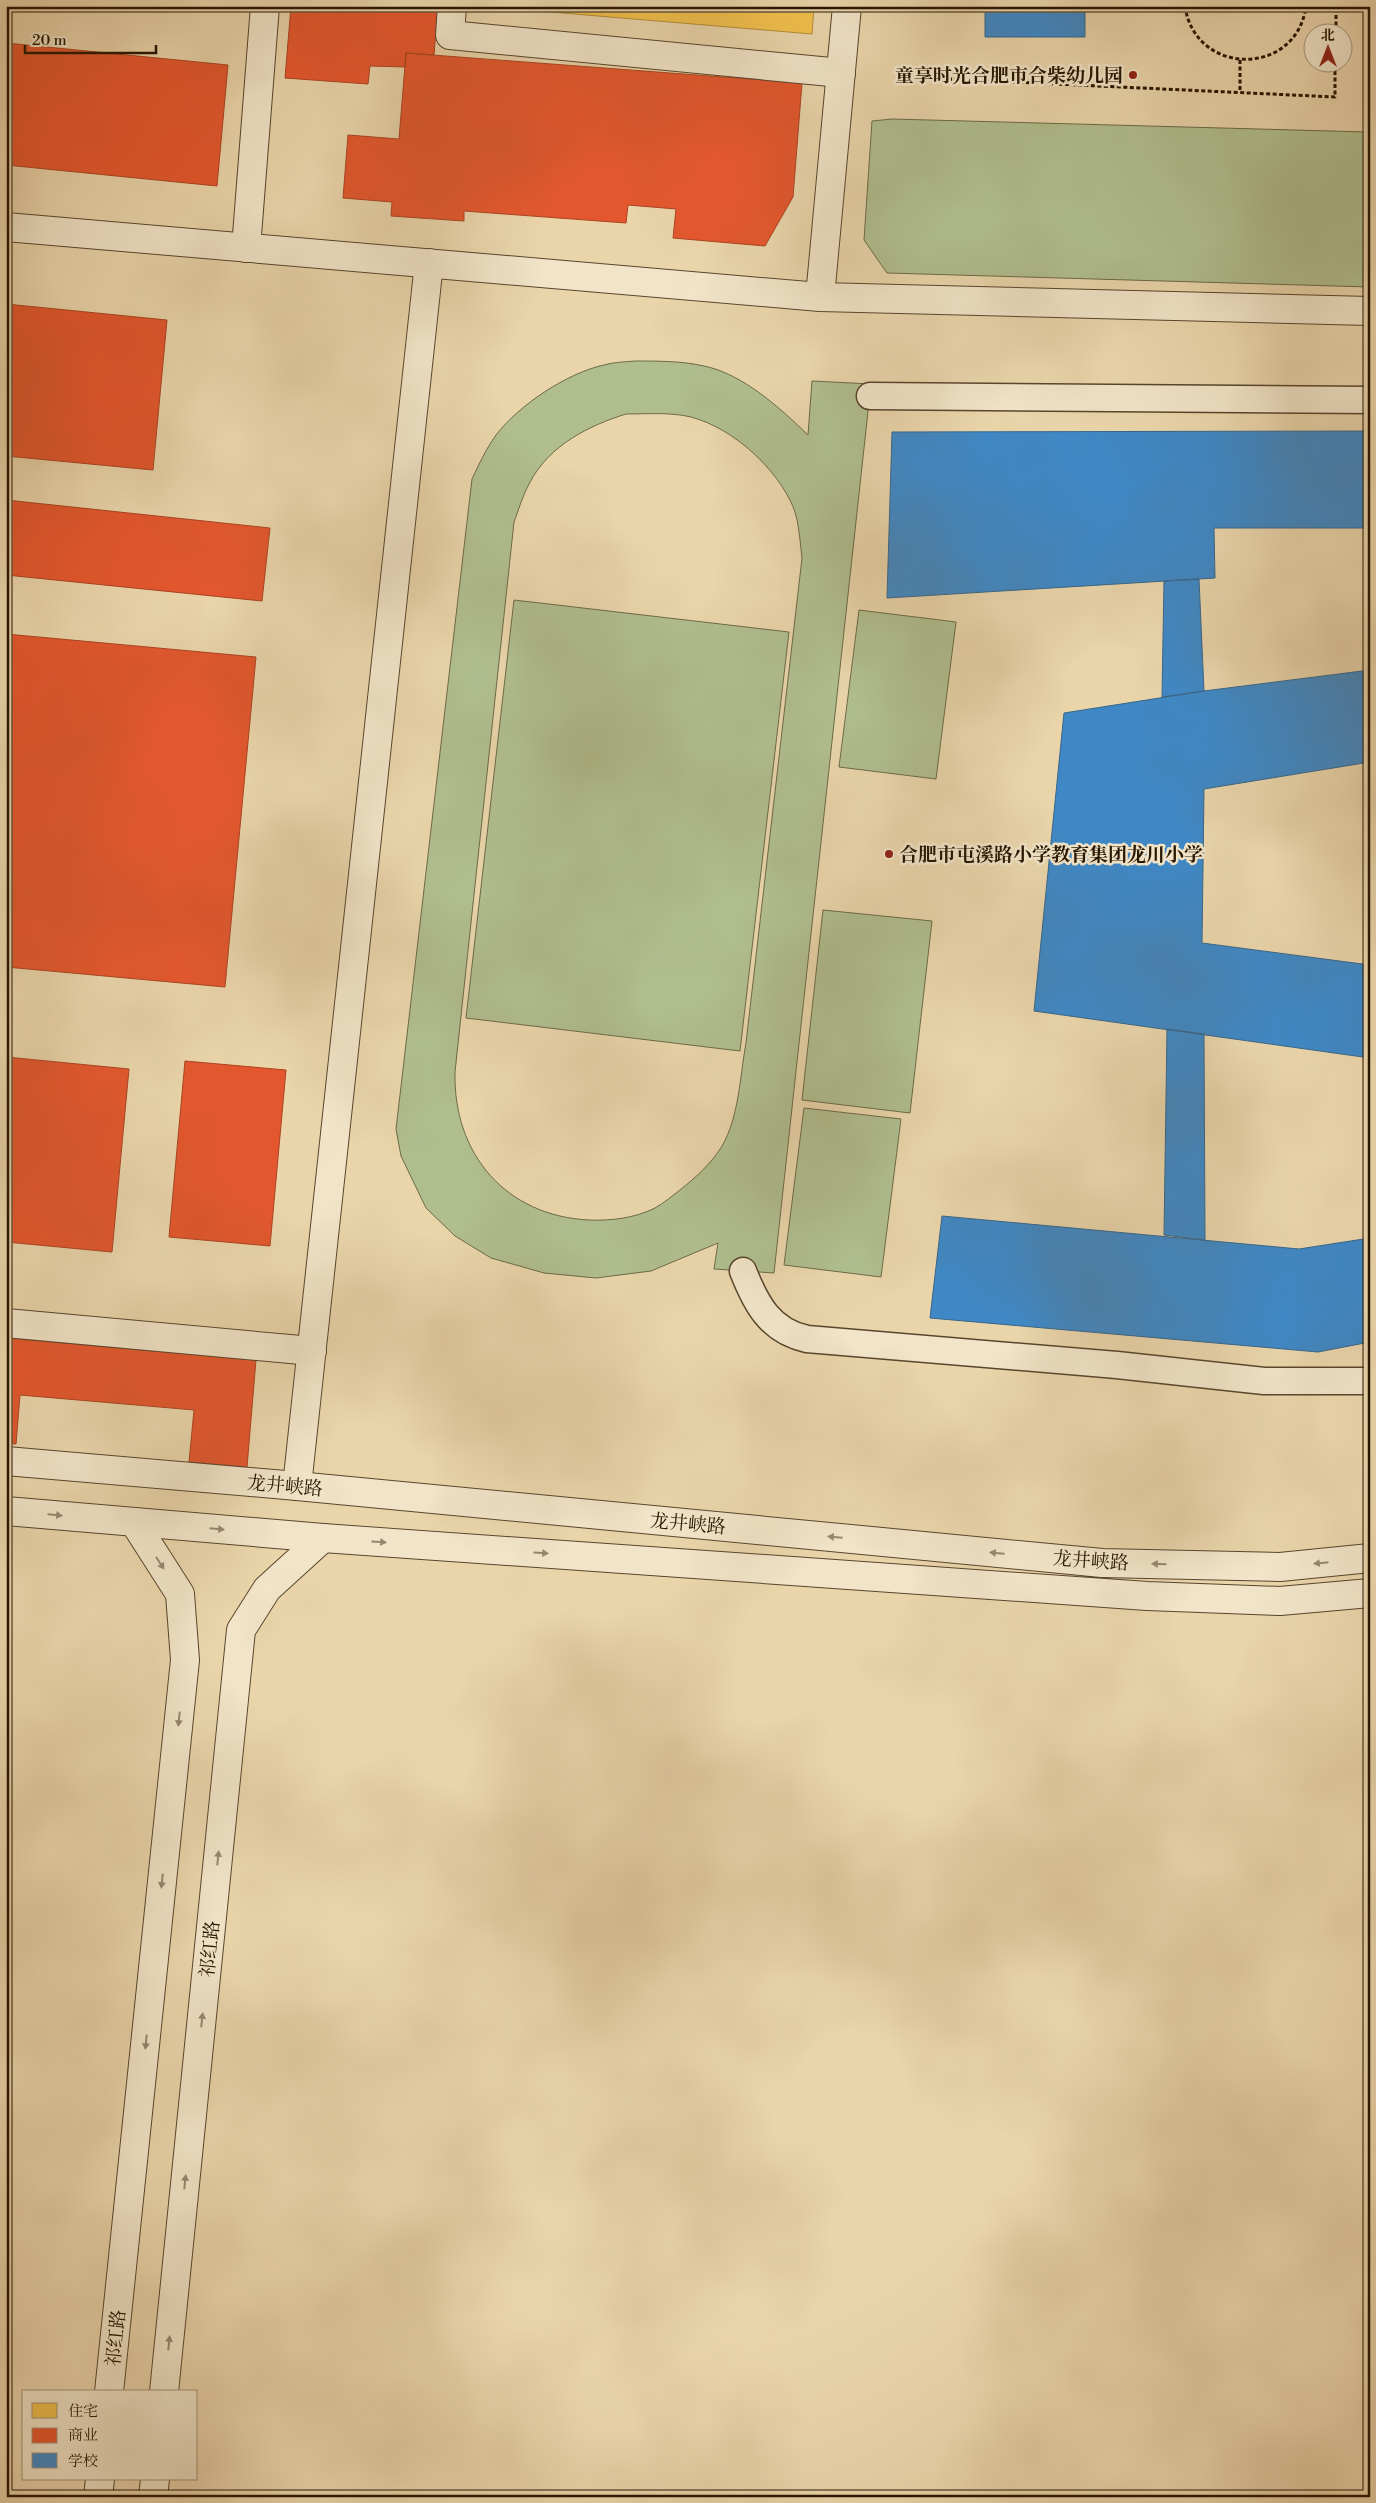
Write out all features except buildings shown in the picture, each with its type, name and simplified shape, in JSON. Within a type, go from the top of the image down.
[{"type":"street","points":[[452,6],[450,35],[841,73]]},
{"type":"street","points":[[820,297],[847,6]]},
{"type":"street","points":[[246,248],[259,7]]},
{"type":"street","points":[[6,227],[820,297],[1370,311]]},
{"type":"street","points":[[297,1486],[429,263]]},
{"type":"street","points":[[6,1323],[312,1351]]},
{"type":"street","name":"龙井峡路","points":[[6,1462],[297,1486],[1102,1563],[1280,1567],[1370,1558]]},
{"type":"street","name":"龙井峡路","points":[[6,1511],[323,1538],[1147,1596],[1280,1601],[1370,1593]]},
{"type":"street","name":"祁红路","points":[[109,2390],[186,1660],[180,1594],[134,1522]]},
{"type":"street","name":"祁红路","points":[[164,2390],[241,1630],[266,1589],[323,1538]]},
{"type":"street","points":[[98,2497],[100,2480]]},
{"type":"street","points":[[153,2497],[155,2480]]},
{"type":"lane","points":[[870,396],[1370,400]]},
{"type":"lane","points":[[742,1271],[755,1301],[774,1325],[794,1336],[807,1339],[1117,1365],[1264,1381],[1370,1382]]},
{"type":"path","points":[[1185,6],[1191,26],[1202,43],[1220,54],[1240,60],[1261,59],[1280,50],[1295,35],[1304,17],[1306,6]]},
{"type":"path","points":[[1336,6],[1336,22]]},
{"type":"path","points":[[1240,60],[1240,92]]},
{"type":"path","points":[[948,79],[1335,97],[1335,72]]},
{"type":"green space","points":[[1370,88],[1370,287],[887,273],[864,240],[872,121],[892,119],[1368,132]]},
{"type":"green space","points":[[631,361],[679,362],[719,370],[733,376],[760,393],[808,435],[812,381],[871,384],[774,1273],[714,1269],[718,1243],[651,1271],[596,1278],[544,1273],[491,1258],[455,1236],[426,1208],[401,1156],[396,1129],[472,479],[496,435],[517,413],[531,402],[575,375],[612,363]],"holes":[[[626,414],[683,415],[707,422],[738,440],[765,465],[787,494],[794,509],[798,526],[802,558],[746,1043],[738,1096],[728,1135],[708,1164],[662,1204],[631,1216],[606,1220],[589,1220],[559,1216],[533,1207],[510,1193],[490,1175],[475,1154],[463,1129],[457,1102],[455,1072],[514,522],[530,482],[548,457],[559,447],[584,431]]]},
{"type":"green space","points":[[514,600],[789,632],[740,1051],[466,1018]]},
{"type":"green space","points":[[859,610],[956,622],[936,779],[839,767]]},
{"type":"green space","points":[[823,910],[932,921],[910,1113],[802,1100]]},
{"type":"green space","points":[[804,1108],[901,1119],[881,1277],[784,1265]]},
{"type":"place","name":"童享时光合肥市合柴幼儿园","points":[[1133,75]]},
{"type":"place","name":"合肥市屯溪路小学教育集团龙川小学","points":[[889,854]]}]
